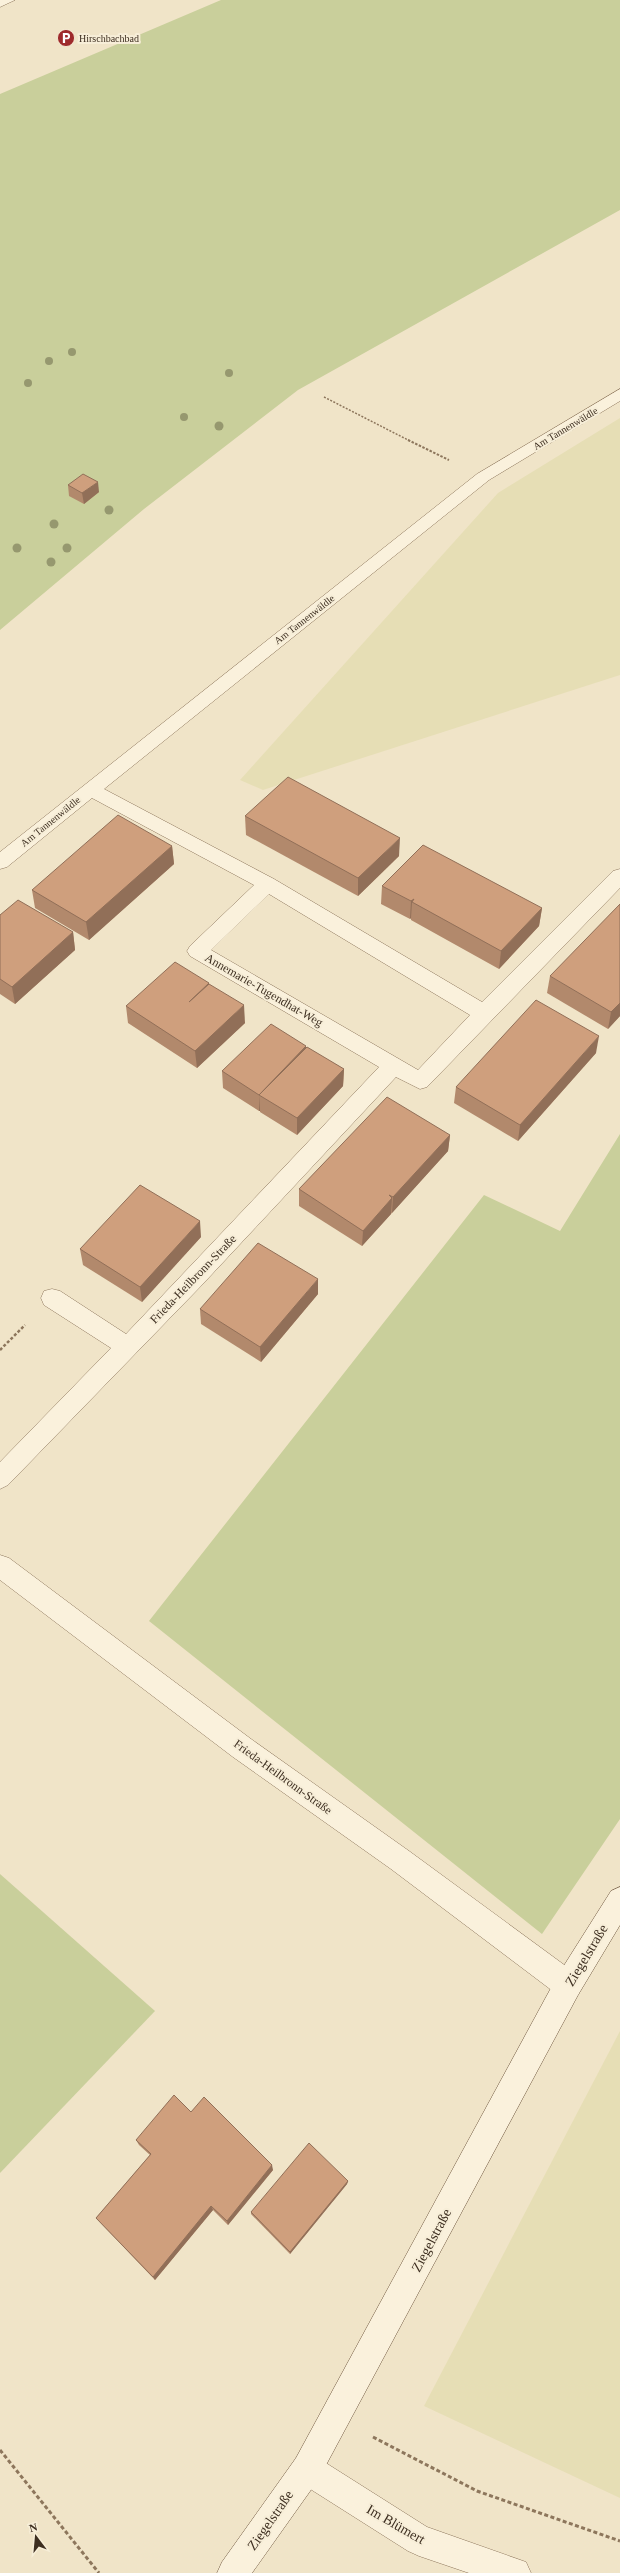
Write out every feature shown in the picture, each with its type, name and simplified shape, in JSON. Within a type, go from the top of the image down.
[{"type":"street","points":[[0,3],[9,0]]},
{"type":"street","name":"Am Tannenwäldle","points":[[0,862],[483,477],[620,394]]},
{"type":"street","points":[[90,789],[267,884],[484,1013]]},
{"type":"street","name":"Annemarie-Tugendhat-Weg","points":[[267,884],[197,951],[420,1081],[484,1013],[620,876]]},
{"type":"street","name":"Frieda-Heilbronn-Straße","points":[[5,1473],[128,1347],[394,1066]]},
{"type":"street","points":[[52,1298],[128,1347]]},
{"type":"street","name":"Frieda-Heilbronn-Straße","points":[[0,1566],[242,1748],[568,1984]]},
{"type":"street","name":"Ziegelstraße","points":[[233,2573],[307,2469],[568,1984],[620,1900]]},
{"type":"street","name":"Im Blümert","points":[[307,2469],[419,2540],[515,2573]]},
{"type":"path","points":[[324,397],[483,477]]},
{"type":"path","points":[[335,2418],[477,2490],[620,2541]]},
{"type":"path","points":[[0,2450],[99,2573]]},
{"type":"shaded area","points":[[620,418],[620,675],[263,790],[240,780],[498,493]]},
{"type":"shaded area","points":[[620,2031],[620,2498],[424,2406]]},
{"type":"green space","points":[[221,0],[620,0],[620,210],[298,390],[144,509],[0,630],[0,94]]},
{"type":"green space","points":[[620,1134],[620,1819],[542,1934],[149,1621],[484,1195],[560,1231]]},
{"type":"green space","points":[[0,1874],[155,2011],[0,2173]]},
{"type":"building","points":[[83,474],[98,482],[82,493],[68,485]]},
{"type":"building","points":[[288,777],[400,838],[358,878],[245,816]]},
{"type":"building","points":[[118,815],[172,846],[86,922],[32,890]]},
{"type":"building","points":[[423,845],[542,908],[501,951],[412,902],[414,899],[411,901],[382,886]]},
{"type":"building","points":[[18,900],[73,932],[12,987],[0,979],[0,915]]},
{"type":"building","points":[[620,904],[620,1003],[611,1012],[550,976]]},
{"type":"building","points":[[175,962],[209,983],[189,1002],[209,984],[244,1005],[195,1051],[126,1006]]},
{"type":"building","points":[[536,1000],[599,1036],[520,1125],[456,1087]]},
{"type":"building","points":[[271,1024],[306,1046],[259,1095],[222,1071]]},
{"type":"building","points":[[307,1047],[344,1069],[297,1118],[259,1095]]},
{"type":"building","points":[[387,1097],[450,1135],[393,1197],[389,1195],[392,1198],[363,1231],[299,1189]]},
{"type":"building","points":[[140,1185],[200,1221],[140,1287],[80,1249]]},
{"type":"building","points":[[258,1243],[318,1279],[260,1347],[200,1309]]},
{"type":"building","points":[[174,2095],[191,2112],[204,2097],[272,2165],[227,2221],[211,2206],[153,2277],[96,2218],[151,2154],[136,2140]]},
{"type":"building","points":[[309,2143],[348,2181],[290,2252],[251,2212]]},
{"type":"place","name":"Hirschbachbad","points":[[66,38]]}]
